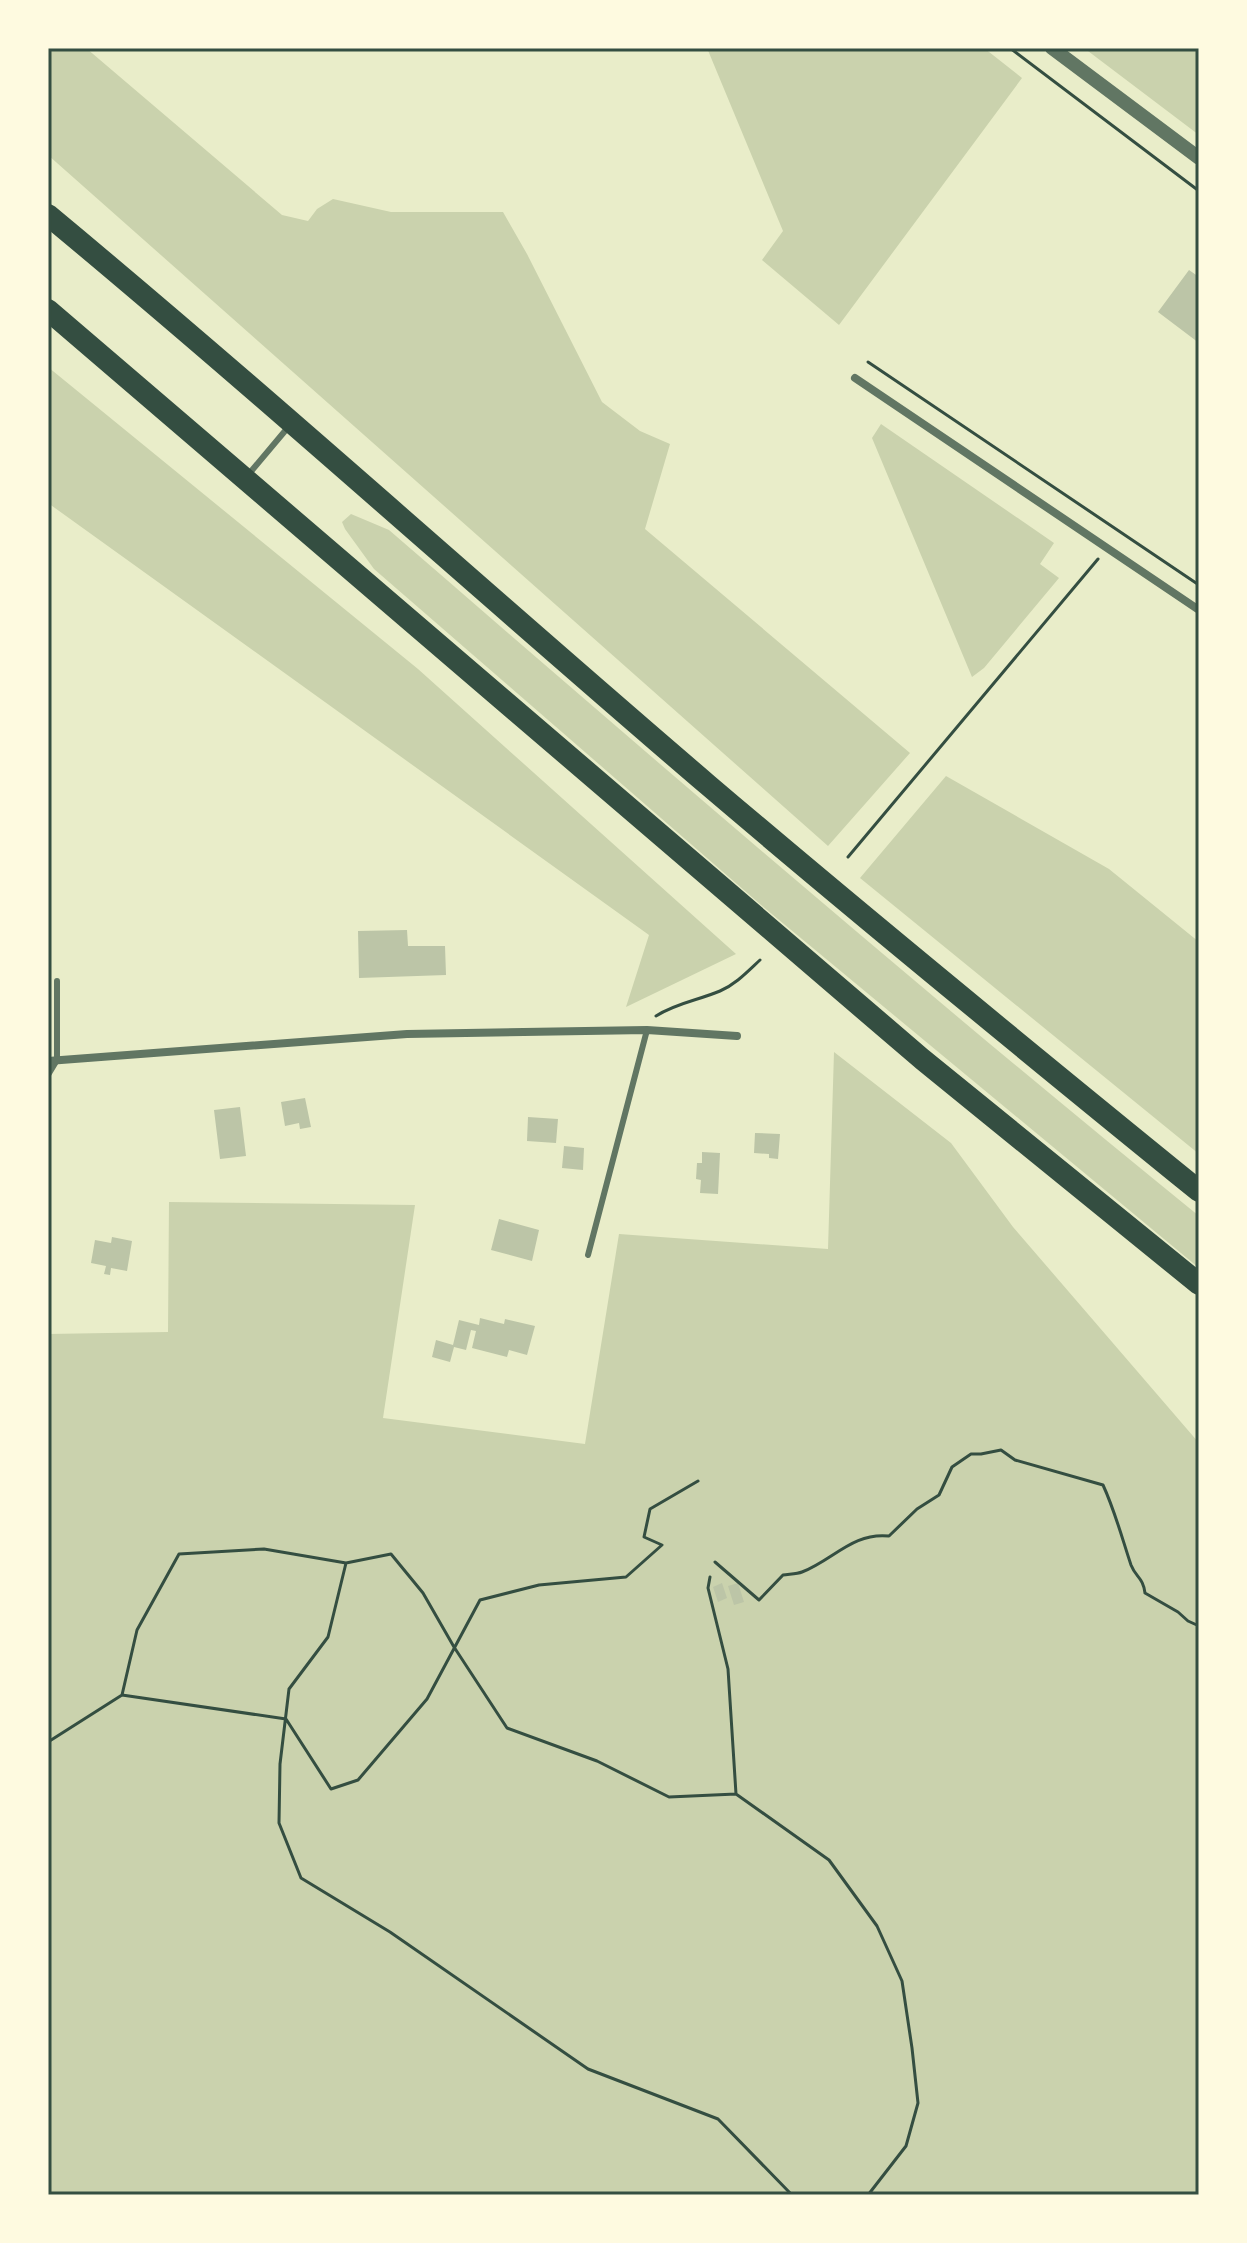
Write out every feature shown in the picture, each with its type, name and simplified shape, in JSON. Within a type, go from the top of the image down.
[{"type":"highway","points":[[48,215],[965,1002],[1199,1191]]},
{"type":"highway","points":[[48,310],[922,1059],[1199,1284]]},
{"type":"street","points":[[1052,48],[1199,158]]},
{"type":"street","points":[[855,378],[1199,610]]},
{"type":"street","points":[[53,1061],[407,1034],[647,1030],[737,1036]]},
{"type":"lane","points":[[245,478],[292,423]]},
{"type":"lane","points":[[48,1075],[53,1061],[57,981]]},
{"type":"lane","points":[[588,1255],[647,1030]]},
{"type":"path","points":[[1010,48],[1199,191]]},
{"type":"path","points":[[868,362],[1199,585]]},
{"type":"path","points":[[848,857],[1120,531]]},
{"type":"path","points":[[647,1030],[656,1015],[740,980],[760,960]]},
{"type":"path","points":[[715,1562],[759,1600],[783,1575],[802,1573],[858,1539],[875,1534],[889,1536],[917,1509],[939,1495],[952,1467],[971,1454],[1001,1450],[1015,1460],[1103,1485],[1113,1506],[1132,1570],[1144,1581],[1145,1593],[1199,1626]]},
{"type":"path","points":[[48,1742],[122,1695],[286,1719],[331,1789],[358,1780],[427,1699],[480,1600],[539,1585],[626,1577],[662,1545],[644,1537],[650,1509],[698,1481]]},
{"type":"path","points":[[122,1695],[137,1630],[179,1554],[264,1549],[346,1563],[391,1554],[423,1593],[507,1728],[597,1761],[669,1797],[736,1794],[829,1860],[877,1926],[902,1981],[918,2103],[906,2146],[868,2195]]},
{"type":"path","points":[[346,1563],[328,1637],[289,1689],[280,1764],[279,1823],[301,1878],[390,1932],[588,2069],[718,2119],[792,2195]]},
{"type":"path","points":[[710,1577],[708,1588],[728,1669],[736,1794]]},
{"type":"green space","points":[[48,48],[86,48],[282,215],[308,221],[317,209],[333,199],[391,212],[503,212],[602,402],[640,431],[670,444],[645,529],[910,753],[828,846],[48,155]]},
{"type":"green space","points":[[707,48],[984,48],[1022,78],[839,325],[762,260],[783,231]]},
{"type":"green space","points":[[1084,48],[1190,48],[1199,53],[1199,135]]},
{"type":"green space","points":[[48,367],[418,669],[736,954],[626,1007],[649,935],[48,503]]},
{"type":"green space","points":[[881,424],[1054,543],[1040,564],[1059,578],[984,668],[972,677],[872,438]]},
{"type":"green space","points":[[351,514],[389,530],[893,962],[1199,1216],[1199,1268],[767,910],[374,569],[342,522]]},
{"type":"green space","points":[[946,776],[1109,869],[1199,942],[1199,1154],[860,878]]},
{"type":"green space","points":[[834,1052],[951,1143],[1013,1227],[1199,1443],[1199,2195],[48,2195],[48,1334],[168,1332],[169,1202],[415,1205],[383,1418],[585,1444],[619,1234],[828,1249]]},
{"type":"building","points":[[1189,270],[1199,277],[1199,343],[1158,312]]},
{"type":"building","points":[[407,930],[408,946],[445,946],[446,975],[359,978],[358,931]]},
{"type":"building","points":[[305,1098],[311,1127],[300,1129],[299,1123],[285,1126],[281,1102]]},
{"type":"building","points":[[240,1107],[246,1156],[220,1159],[214,1110]]},
{"type":"building","points":[[528,1117],[558,1119],[556,1143],[527,1141]]},
{"type":"building","points":[[755,1133],[780,1134],[778,1159],[769,1158],[769,1154],[754,1153]]},
{"type":"building","points":[[564,1146],[584,1148],[583,1170],[562,1168]]},
{"type":"building","points":[[702,1152],[720,1153],[718,1194],[700,1193],[701,1180],[696,1179],[697,1163],[702,1163]]},
{"type":"building","points":[[499,1219],[539,1230],[532,1261],[491,1250]]},
{"type":"building","points":[[112,1237],[132,1241],[127,1271],[111,1268],[110,1275],[104,1274],[106,1266],[91,1263],[95,1240],[111,1243]]},
{"type":"building","points":[[480,1318],[504,1324],[505,1319],[535,1326],[527,1355],[509,1350],[507,1357],[472,1348],[476,1331],[471,1330],[466,1350],[454,1347],[450,1362],[432,1357],[436,1340],[453,1345],[459,1320],[479,1325]]},
{"type":"building","points":[[722,1583],[727,1598],[718,1602],[713,1587]]},
{"type":"building","points":[[738,1583],[744,1602],[734,1605],[728,1586]]}]
